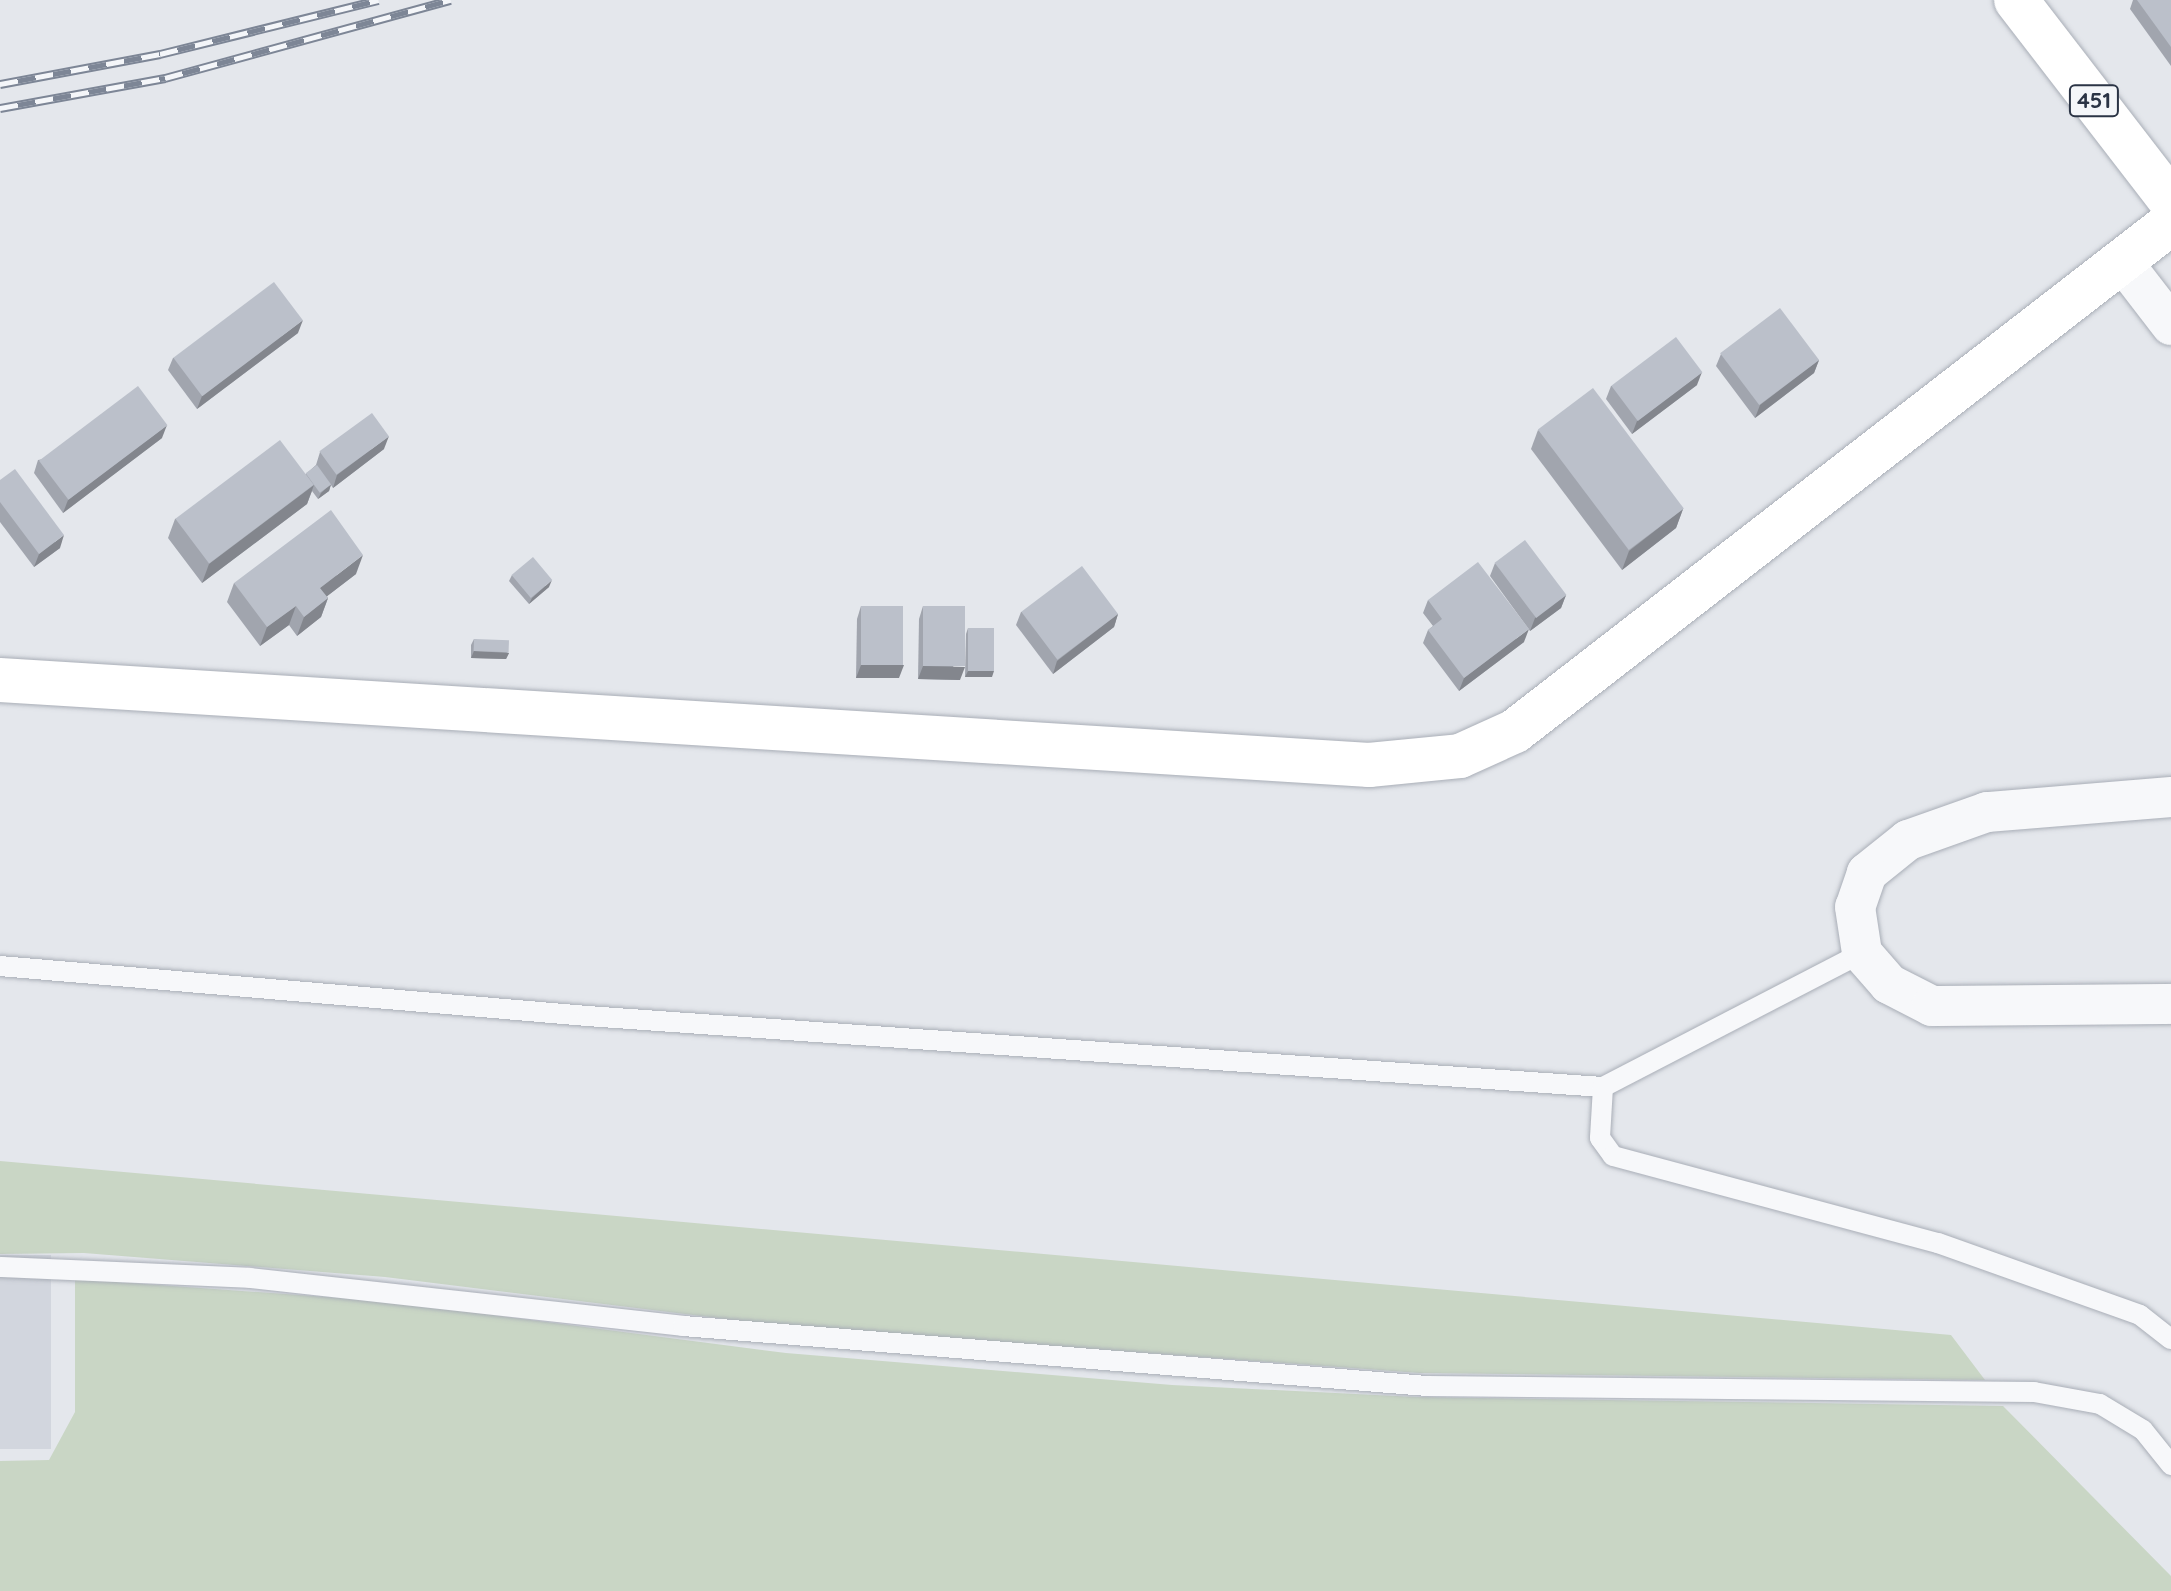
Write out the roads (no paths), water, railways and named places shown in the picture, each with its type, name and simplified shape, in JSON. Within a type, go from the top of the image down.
[{"type":"main road","name":"451","points":[[2016,0],[2171,201]]},
{"type":"main road","points":[[0,680],[1369,765],[1460,756],[1515,731],[2171,223]]},
{"type":"street","points":[[2121,260],[2171,325]]},
{"type":"street","points":[[2171,797],[1987,812],[1908,840],[1867,873],[1855,907],[1862,953],[1889,984],[1932,1006],[2171,1004]]},
{"type":"lane","points":[[0,966],[571,1015],[1603,1087],[1862,953]]},
{"type":"lane","points":[[1603,1087],[1600,1138],[1613,1156],[1938,1243],[2140,1315],[2171,1339]]},
{"type":"lane","points":[[0,1267],[250,1278],[898,1346],[1427,1386],[2034,1392],[2100,1404],[2143,1430],[2171,1465]]},
{"type":"railway","points":[[0,84],[160,54],[378,0]]},
{"type":"railway","points":[[0,108],[165,78],[451,0]]}]
